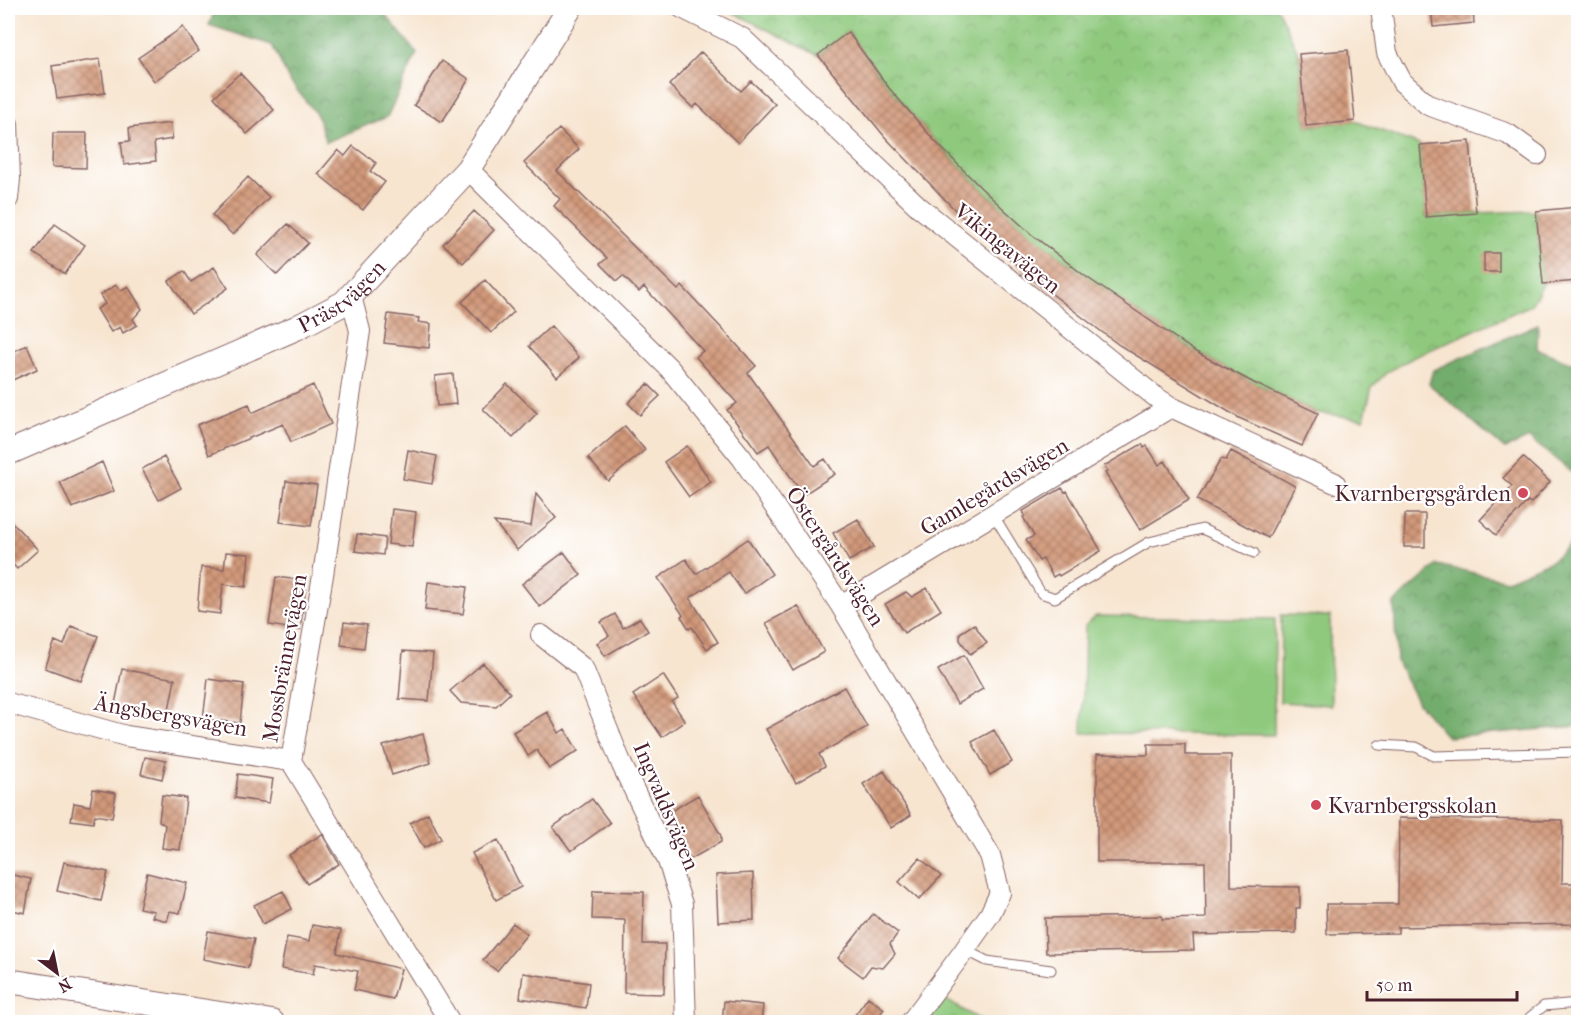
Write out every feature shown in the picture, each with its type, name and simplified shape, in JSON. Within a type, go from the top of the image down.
[{"type":"street","name":"Prästvägen","points":[[8,453],[296,328],[344,303],[468,169],[570,8]]},
{"type":"street","name":"Vikingavägen","points":[[682,8],[742,38],[914,202],[1171,407],[1335,483]]},
{"type":"street","points":[[1381,8],[1387,53],[1402,82],[1428,105],[1508,134],[1537,155]]},
{"type":"street","points":[[8,124],[10,179],[8,199]]},
{"type":"street","name":"Östergårdsvägen","points":[[468,169],[669,368],[742,458],[841,606],[990,855],[1000,893],[990,914],[911,1023]]},
{"type":"street","name":"Mossbrännevägen","points":[[351,296],[360,331],[291,761],[450,1023]]},
{"type":"street","name":"Gamlegårdsvägen","points":[[841,606],[1171,407]]},
{"type":"street","name":"Ingvaldsvägen","points":[[541,635],[584,668],[622,765],[668,861],[682,904],[686,1023]]},
{"type":"street","name":"Ängsbergsvägen","points":[[8,703],[126,736],[291,761]]},
{"type":"street","points":[[8,981],[272,1023]]},
{"type":"lane","points":[[993,514],[1041,593],[1056,598],[1149,542],[1202,529],[1254,553]]},
{"type":"lane","points":[[1379,745],[1416,747],[1434,756],[1578,752]]},
{"type":"lane","points":[[965,950],[987,961],[1051,970]]},
{"type":"lane","points":[[1530,1017],[1544,1005],[1578,1003]]},
{"type":"green space","points":[[216,8],[380,8],[417,53],[387,117],[326,142],[317,115],[289,80],[272,45],[209,25]]},
{"type":"green space","points":[[1277,8],[1299,54],[1306,126],[1355,121],[1420,145],[1426,217],[1536,211],[1543,284],[1531,305],[1414,357],[1387,372],[1372,387],[1364,419],[1318,413],[1196,352],[1085,276],[1031,234],[933,139],[889,88],[848,32],[818,55],[726,9]]},
{"type":"green space","points":[[1538,324],[1537,349],[1578,364],[1578,477],[1529,438],[1505,449],[1429,384],[1433,370]]},
{"type":"green space","points":[[1578,537],[1578,726],[1447,737],[1418,703],[1397,662],[1394,603],[1437,565],[1507,580],[1551,561]]},
{"type":"green space","points":[[1281,615],[1330,616],[1331,705],[1280,702]]},
{"type":"green space","points":[[1096,616],[1275,619],[1274,735],[1082,733],[1085,626]]},
{"type":"green space","points":[[944,999],[984,1022],[927,1022]]},
{"type":"building","points":[[1431,8],[1473,8],[1474,23],[1433,27]]},
{"type":"building","points":[[183,27],[199,51],[154,81],[138,58]]},
{"type":"building","points":[[848,32],[889,88],[933,139],[1031,234],[1085,276],[1196,352],[1318,413],[1302,446],[1239,418],[1119,345],[1035,281],[958,213],[885,137],[818,55]]},
{"type":"building","points":[[1348,50],[1355,121],[1306,126],[1299,54]]},
{"type":"building","points":[[701,52],[741,91],[751,81],[775,104],[738,143],[697,104],[693,108],[669,85]]},
{"type":"building","points":[[100,59],[105,93],[57,99],[52,66]]},
{"type":"building","points":[[442,61],[469,79],[442,122],[414,105]]},
{"type":"building","points":[[240,73],[274,110],[247,134],[214,97]]},
{"type":"building","points":[[171,123],[172,139],[154,142],[156,161],[124,165],[121,142],[130,141],[129,128]]},
{"type":"building","points":[[559,129],[579,149],[557,171],[678,290],[682,286],[727,334],[756,366],[748,373],[814,466],[825,459],[835,474],[803,495],[769,445],[758,452],[727,410],[737,403],[696,357],[703,351],[644,287],[639,292],[623,276],[617,281],[600,264],[607,258],[554,206],[560,199],[524,163]]},
{"type":"building","points":[[53,133],[87,133],[86,168],[52,167]]},
{"type":"building","points":[[1470,141],[1476,213],[1426,217],[1420,145]]},
{"type":"building","points":[[353,146],[376,163],[370,171],[385,182],[363,210],[318,174],[338,150],[345,156]]},
{"type":"building","points":[[248,177],[269,197],[233,235],[212,215]]},
{"type":"building","points":[[1578,207],[1578,281],[1543,284],[1536,211]]},
{"type":"building","points":[[474,211],[494,230],[463,263],[443,244]]},
{"type":"building","points":[[55,224],[85,245],[65,274],[34,253]]},
{"type":"building","points":[[288,224],[308,243],[277,275],[257,255]]},
{"type":"building","points":[[1484,253],[1499,253],[1499,272],[1484,272]]},
{"type":"building","points":[[214,267],[228,288],[191,314],[169,281],[184,271],[191,282]]},
{"type":"building","points":[[485,280],[514,312],[491,333],[462,302]]},
{"type":"building","points":[[116,285],[120,291],[128,286],[142,309],[133,319],[137,325],[123,333],[120,327],[111,332],[97,309],[105,304],[100,295]]},
{"type":"building","points":[[388,314],[419,318],[418,322],[431,324],[429,348],[384,343]]},
{"type":"building","points":[[551,326],[579,358],[557,377],[529,346]]},
{"type":"building","points":[[27,345],[37,369],[8,382],[8,354]]},
{"type":"building","points":[[453,374],[456,404],[437,406],[435,376]]},
{"type":"building","points":[[507,384],[537,413],[513,438],[483,409]]},
{"type":"building","points":[[648,384],[660,396],[640,415],[628,403]]},
{"type":"building","points":[[313,385],[331,424],[291,442],[283,424],[209,455],[197,425],[249,404],[252,413]]},
{"type":"building","points":[[625,426],[645,450],[608,481],[588,458]]},
{"type":"building","points":[[1142,444],[1144,448],[1147,446],[1159,465],[1165,461],[1189,500],[1140,530],[1105,473],[1108,471],[1104,466]]},
{"type":"building","points":[[687,446],[711,482],[689,497],[664,462]]},
{"type":"building","points":[[408,450],[437,456],[432,484],[403,479]]},
{"type":"building","points":[[1231,451],[1295,486],[1268,538],[1197,500],[1221,459],[1226,460]]},
{"type":"building","points":[[164,457],[181,488],[159,500],[142,469]]},
{"type":"building","name":"Kvarnbergsgården","points":[[1523,457],[1550,482],[1531,503],[1528,501],[1496,535],[1480,520],[1512,486],[1503,478]]},
{"type":"building","points":[[102,462],[114,491],[72,508],[60,482]]},
{"type":"building","points":[[286,481],[317,485],[311,526],[280,522]]},
{"type":"building","points":[[1062,488],[1065,492],[1067,491],[1101,551],[1059,576],[1058,574],[1053,577],[1043,559],[1039,561],[1026,540],[1034,536],[1023,517],[1025,516],[1023,511]]},
{"type":"building","points":[[536,494],[556,518],[517,550],[494,522],[531,526]]},
{"type":"building","points":[[392,509],[416,512],[412,547],[388,544]]},
{"type":"building","points":[[1405,514],[1425,514],[1425,547],[1404,547]]},
{"type":"building","points":[[8,518],[38,550],[17,569],[8,559]]},
{"type":"building","points":[[858,519],[874,547],[849,561],[833,533]]},
{"type":"building","points":[[357,534],[385,538],[383,555],[355,551]]},
{"type":"building","points":[[748,539],[772,574],[744,594],[729,572],[690,598],[718,642],[707,649],[692,627],[689,629],[681,616],[683,615],[658,578],[686,559],[696,574]]},
{"type":"building","points":[[226,552],[249,554],[246,587],[223,584],[220,614],[197,611],[201,567],[224,569]]},
{"type":"building","points":[[564,552],[581,575],[540,607],[522,584]]},
{"type":"building","points":[[276,577],[307,581],[300,630],[269,625]]},
{"type":"building","points":[[428,582],[467,587],[463,614],[425,610]]},
{"type":"building","points":[[927,588],[941,610],[904,633],[885,604],[906,592],[912,597]]},
{"type":"building","points":[[798,606],[824,652],[793,670],[766,623]]},
{"type":"building","points":[[615,614],[623,628],[640,618],[648,631],[605,656],[597,643],[609,636],[601,622]]},
{"type":"building","points":[[344,622],[367,625],[364,648],[341,645]]},
{"type":"building","points":[[974,624],[987,643],[970,654],[960,640],[960,633]]},
{"type":"building","points":[[71,626],[98,636],[81,681],[45,668],[55,641],[64,645]]},
{"type":"building","points":[[403,651],[433,653],[429,701],[399,699]]},
{"type":"building","points":[[964,655],[983,689],[957,704],[938,670]]},
{"type":"building","points":[[483,663],[510,693],[496,706],[461,703],[450,691]]},
{"type":"building","points":[[122,669],[175,679],[168,715],[115,704]]},
{"type":"building","points":[[663,675],[678,698],[672,702],[685,721],[662,737],[633,695]]},
{"type":"building","points":[[208,679],[244,684],[240,723],[203,719]]},
{"type":"building","points":[[844,687],[867,727],[819,754],[825,766],[796,783],[766,729]]},
{"type":"building","points":[[547,712],[559,733],[565,729],[578,751],[549,769],[537,750],[528,756],[513,732]]},
{"type":"building","points":[[994,730],[1012,762],[990,775],[972,742]]},
{"type":"building","points":[[423,734],[431,763],[392,775],[383,746]]},
{"type":"building","points":[[1148,744],[1185,744],[1185,755],[1231,755],[1231,886],[1300,887],[1300,908],[1296,908],[1296,933],[1193,935],[1194,950],[1046,953],[1045,918],[1162,916],[1162,919],[1206,918],[1205,862],[1097,862],[1097,754],[1148,755]]},
{"type":"building","points":[[145,757],[166,761],[162,779],[141,774]]},
{"type":"building","points":[[884,771],[911,815],[891,828],[863,784]]},
{"type":"building","points":[[238,774],[273,779],[269,803],[235,798]]},
{"type":"building","points":[[93,789],[116,793],[112,818],[95,815],[93,823],[71,820],[74,803],[90,806]]},
{"type":"building","points":[[162,795],[186,798],[180,850],[162,848],[165,825],[159,821]]},
{"type":"building","points":[[698,795],[721,836],[721,842],[691,859],[666,814]]},
{"type":"building","points":[[592,799],[610,823],[571,851],[553,827]]},
{"type":"building","points":[[428,813],[441,839],[424,848],[410,823]]},
{"type":"building","points":[[1399,818],[1563,820],[1562,883],[1578,883],[1578,924],[1398,927],[1398,933],[1327,934],[1326,904],[1398,904]]},
{"type":"building","points":[[322,834],[339,864],[307,884],[289,855]]},
{"type":"building","points":[[498,840],[521,887],[496,900],[472,853]]},
{"type":"building","points":[[920,858],[941,876],[919,900],[899,882]]},
{"type":"building","points":[[64,862],[108,872],[101,901],[57,891]]},
{"type":"building","points":[[147,873],[187,883],[180,913],[170,911],[167,921],[152,917],[154,911],[139,908]]},
{"type":"building","points":[[753,873],[754,920],[718,922],[716,875]]},
{"type":"building","points":[[8,874],[31,879],[25,913],[8,909]]},
{"type":"building","points":[[283,891],[292,909],[263,924],[254,905]]},
{"type":"building","points":[[593,891],[644,892],[643,944],[665,944],[664,994],[624,993],[625,920],[592,919]]},
{"type":"building","points":[[873,914],[898,933],[890,944],[895,954],[883,968],[871,966],[863,977],[838,958]]},
{"type":"building","points":[[513,923],[527,934],[497,971],[483,960]]},
{"type":"building","points":[[312,925],[341,930],[337,953],[401,969],[393,999],[354,990],[358,971],[315,964],[313,974],[281,969],[287,937],[309,941]]},
{"type":"building","points":[[208,931],[254,939],[248,968],[203,959]]},
{"type":"building","points":[[523,973],[589,983],[586,1008],[520,998]]},
{"type":"building","points":[[868,997],[884,1009],[873,1023],[849,1023]]},
{"type":"building","points":[[724,1001],[763,1005],[761,1023],[722,1023]]},
{"type":"place","name":"Kvarnbergsgården","points":[[1523,493]]},
{"type":"place","name":"Kvarnbergsskolan","points":[[1316,805]]}]
